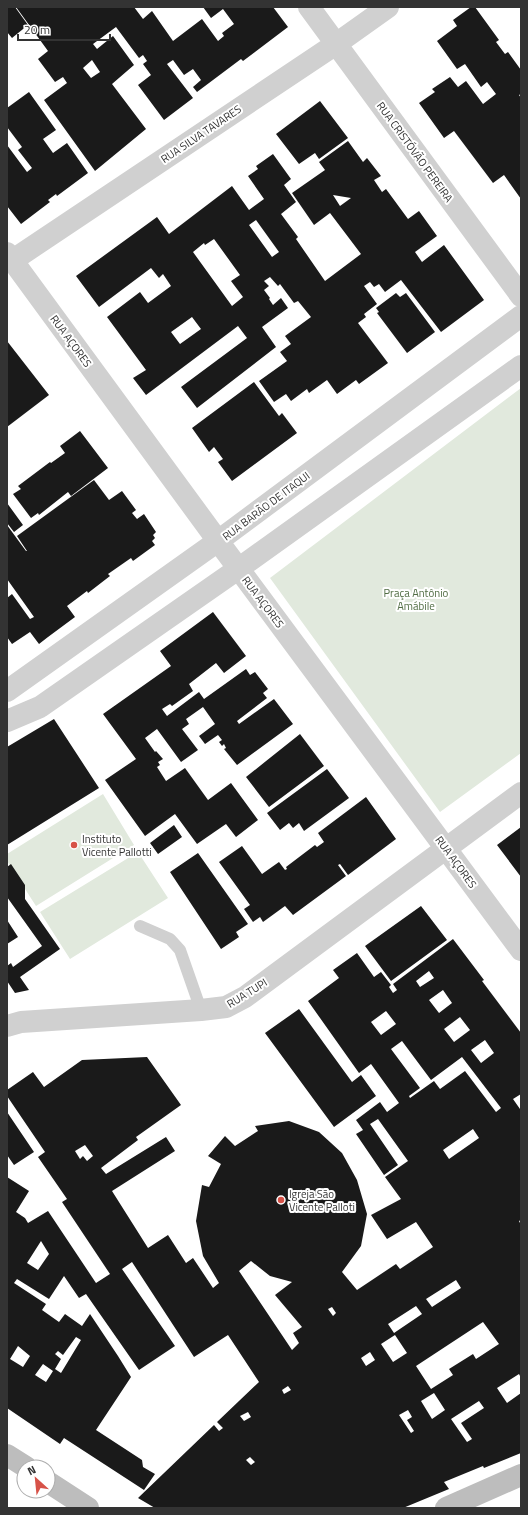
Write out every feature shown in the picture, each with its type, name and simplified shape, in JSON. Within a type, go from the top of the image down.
[{"type":"main road","points":[[7,1455],[16,1461]]},
{"type":"main road","points":[[446,1508],[521,1475]]},
{"type":"main road","points":[[56,1487],[88,1508]]},
{"type":"street","name":"RUA CRISTÓVÃO PEREIRA","points":[[309,7],[521,296]]},
{"type":"street","name":"RUA SILVA TAVARES","points":[[10,256],[336,44],[388,7]]},
{"type":"street","name":"RUA AÇORES","points":[[10,256],[238,569],[521,950]]},
{"type":"street","name":"RUA BARÃO DE ITAQUI","points":[[7,691],[218,541],[521,316]]},
{"type":"street","points":[[7,721],[40,707],[238,569],[521,366]]},
{"type":"street","name":"RUA TUPI","points":[[7,1026],[21,1022],[226,1007],[245,997],[521,793]]},
{"type":"lane","points":[[140,926],[170,939],[180,950],[201,1010]]},
{"type":"green space","name":"Praça Antônio Amábile","points":[[521,388],[521,753],[440,812],[270,578]]},
{"type":"green space","points":[[103,794],[134,845],[36,906],[7,861],[7,854]]},
{"type":"green space","points":[[138,852],[168,898],[70,959],[40,912]]},
{"type":"building","points":[[7,7],[15,7],[28,25],[12,38],[7,32]]},
{"type":"building","points":[[16,7],[134,7],[143,19],[152,11],[173,41],[202,19],[218,41],[224,36],[222,33],[234,24],[223,9],[211,18],[203,7],[273,7],[288,27],[243,61],[241,59],[197,92],[193,87],[201,80],[193,69],[184,75],[173,60],[167,64],[193,98],[164,120],[138,85],[151,75],[143,64],[147,61],[143,55],[139,58],[116,27],[93,44],[97,49],[113,36],[134,65],[112,84],[146,129],[95,171],[44,100],[67,83],[63,77],[55,82],[38,59],[48,51]],"holes":[[[92,60],[100,72],[91,78],[83,68]]]},
{"type":"building","points":[[471,7],[475,7],[499,40],[496,42],[505,54],[508,52],[521,70],[521,94],[519,95],[521,98],[521,199],[504,175],[493,183],[454,131],[444,138],[419,103],[435,92],[432,89],[450,77],[458,87],[466,81],[483,104],[496,94],[487,82],[481,87],[465,64],[457,69],[437,41],[457,26],[453,20]]},
{"type":"building","points":[[29,92],[56,130],[43,139],[53,153],[67,143],[88,173],[57,196],[56,194],[48,200],[50,202],[21,224],[7,206],[7,145],[27,172],[32,168],[18,150],[22,147],[7,127],[7,108]]},
{"type":"building","points":[[320,101],[348,138],[319,159],[315,153],[299,164],[276,134]]},
{"type":"building","points":[[348,141],[363,162],[367,158],[381,176],[374,180],[382,192],[386,189],[408,219],[419,211],[437,236],[415,252],[422,262],[444,245],[484,300],[441,332],[401,280],[385,292],[379,284],[374,287],[370,282],[364,286],[377,304],[364,314],[366,317],[358,323],[388,363],[359,384],[356,380],[337,394],[327,380],[309,393],[307,389],[291,401],[286,394],[274,402],[259,381],[287,361],[280,352],[291,344],[285,336],[311,317],[298,301],[294,303],[280,284],[278,286],[270,277],[264,281],[269,286],[264,290],[270,298],[269,299],[273,305],[281,298],[288,308],[262,327],[276,347],[197,408],[181,387],[247,338],[238,326],[146,395],[133,378],[146,370],[107,317],[140,292],[148,303],[171,286],[163,274],[159,278],[151,268],[99,307],[76,276],[157,217],[169,234],[232,186],[249,210],[264,199],[248,176],[258,169],[256,166],[273,154],[291,179],[284,185],[296,202],[281,214],[298,237],[296,239],[325,281],[361,254],[330,213],[314,225],[292,193],[325,170],[319,162]],"holes":[[[333,195],[351,198],[340,206]],[[256,220],[279,252],[272,257],[249,225]],[[214,239],[240,275],[231,281],[243,297],[232,306],[193,252],[204,243],[205,245]],[[192,317],[201,329],[180,344],[171,332]]]},
{"type":"building","points":[[396,293],[400,297],[406,293],[435,332],[407,353],[377,313],[379,312],[376,308]]},
{"type":"building","points":[[7,341],[49,395],[7,427]]},
{"type":"building","points":[[254,382],[279,416],[282,413],[297,433],[232,481],[218,462],[223,459],[214,447],[209,452],[192,428]]},
{"type":"building","points":[[80,431],[108,468],[71,496],[68,492],[39,515],[38,513],[31,518],[13,494],[21,489],[18,486],[50,462],[51,463],[65,453],[60,446]]},
{"type":"building","points":[[94,480],[109,500],[122,491],[136,510],[132,513],[137,519],[144,514],[156,532],[153,535],[155,538],[152,541],[155,545],[133,561],[131,558],[108,574],[110,576],[88,593],[87,591],[67,606],[75,617],[39,644],[30,632],[12,644],[7,637],[7,598],[12,594],[30,619],[34,617],[7,579],[7,525],[27,551],[17,536]]},
{"type":"building","points":[[7,503],[23,525],[14,532],[7,523]]},
{"type":"building","points":[[213,612],[246,656],[224,673],[216,663],[189,684],[193,691],[172,706],[170,704],[162,709],[167,716],[199,692],[204,699],[246,669],[250,675],[255,672],[268,689],[263,693],[267,698],[237,721],[239,724],[274,699],[293,724],[237,765],[224,749],[226,748],[224,744],[222,746],[219,742],[222,740],[218,735],[205,744],[199,736],[215,724],[203,707],[186,719],[189,724],[182,729],[198,750],[181,762],[157,729],[145,738],[155,752],[156,751],[163,759],[158,762],[160,765],[157,767],[166,781],[185,768],[208,800],[231,783],[258,820],[236,837],[226,824],[197,844],[175,814],[145,836],[105,780],[136,759],[103,714],[171,666],[160,651]]},
{"type":"building","points":[[54,719],[99,788],[7,845],[7,747]]},
{"type":"building","points":[[300,734],[324,766],[269,807],[246,777]]},
{"type":"building","points":[[327,769],[349,798],[304,831],[299,823],[293,828],[289,823],[280,830],[267,813]]},
{"type":"building","points":[[366,797],[396,839],[348,875],[340,864],[338,865],[346,876],[293,915],[285,906],[263,922],[260,917],[253,922],[244,909],[250,905],[219,862],[242,846],[262,874],[279,862],[285,870],[287,869],[286,867],[315,845],[317,847],[324,842],[318,833]]},
{"type":"building","points":[[174,825],[182,837],[158,854],[150,843]]},
{"type":"building","points":[[521,827],[521,877],[497,845]]},
{"type":"building","points":[[198,853],[248,924],[236,932],[239,937],[221,949],[170,872]]},
{"type":"building","points":[[11,864],[25,885],[25,899],[60,949],[20,977],[29,990],[15,993],[7,981],[7,966],[11,963],[13,967],[42,946],[7,897],[7,867]]},
{"type":"building","points":[[421,906],[447,940],[391,981],[365,946]]},
{"type":"building","points":[[7,920],[18,937],[7,944]]},
{"type":"building","points":[[453,939],[521,1033],[521,1094],[513,1099],[520,1109],[521,1108],[521,1220],[519,1221],[521,1225],[521,1378],[519,1374],[497,1388],[507,1403],[521,1393],[521,1453],[484,1468],[483,1466],[444,1482],[449,1489],[403,1508],[155,1508],[138,1498],[214,1425],[219,1431],[223,1428],[217,1422],[259,1382],[228,1335],[194,1357],[132,1262],[122,1269],[175,1346],[139,1370],[86,1294],[79,1298],[64,1276],[49,1299],[17,1279],[14,1283],[46,1304],[42,1310],[59,1322],[65,1314],[82,1326],[90,1314],[118,1356],[131,1377],[96,1430],[142,1460],[143,1467],[155,1474],[144,1490],[64,1438],[60,1444],[7,1408],[7,1177],[29,1191],[16,1212],[25,1218],[28,1223],[48,1211],[96,1283],[110,1274],[62,1202],[67,1199],[38,1157],[45,1152],[7,1096],[7,1090],[33,1072],[44,1087],[82,1060],[147,1057],[181,1105],[136,1137],[138,1140],[101,1168],[106,1174],[166,1137],[175,1151],[112,1191],[148,1248],[168,1235],[186,1263],[193,1258],[213,1288],[219,1283],[203,1256],[196,1221],[202,1185],[209,1187],[221,1164],[208,1156],[225,1136],[235,1146],[258,1131],[255,1126],[289,1121],[319,1132],[342,1153],[357,1180],[367,1214],[361,1246],[342,1272],[357,1290],[396,1264],[400,1269],[433,1247],[416,1222],[387,1239],[371,1215],[401,1199],[385,1177],[408,1161],[378,1119],[370,1124],[398,1165],[384,1175],[356,1134],[363,1130],[356,1120],[380,1102],[387,1112],[399,1103],[371,1064],[359,1073],[308,1001],[339,978],[333,970],[357,953],[374,977],[381,972],[391,985],[389,987],[393,993],[397,990],[393,984]],"holes":[[[429,971],[434,978],[420,987],[416,981]],[[443,990],[452,1003],[439,1013],[429,1000]],[[386,1011],[396,1024],[381,1035],[371,1022]],[[460,1017],[470,1030],[454,1042],[444,1029]],[[485,1040],[494,1053],[481,1063],[471,1050]],[[402,1041],[431,1080],[462,1057],[501,1108],[496,1112],[465,1071],[440,1089],[434,1081],[410,1098],[409,1096],[420,1088],[391,1049]],[[473,1129],[479,1138],[449,1159],[443,1150]],[[85,1145],[93,1156],[87,1161],[83,1156],[80,1159],[75,1151]],[[41,1241],[49,1254],[38,1270],[27,1263]],[[251,1261],[270,1276],[292,1282],[275,1295],[302,1327],[293,1333],[299,1343],[292,1350],[239,1271]],[[456,1280],[461,1288],[432,1307],[426,1299]],[[416,1306],[422,1314],[394,1333],[388,1324]],[[332,1307],[336,1313],[333,1316],[328,1309]],[[483,1322],[499,1344],[476,1359],[473,1354],[449,1369],[453,1375],[431,1389],[416,1366]],[[395,1335],[407,1353],[393,1362],[381,1344]],[[76,1337],[81,1340],[61,1373],[55,1369],[61,1359],[55,1354],[58,1351],[63,1355]],[[18,1346],[30,1356],[23,1367],[10,1359]],[[370,1352],[375,1360],[366,1366],[361,1358]],[[43,1364],[53,1371],[46,1382],[35,1375]],[[288,1386],[291,1390],[284,1394],[282,1390]],[[434,1393],[445,1410],[432,1419],[421,1401]],[[479,1401],[484,1408],[461,1423],[472,1439],[467,1442],[451,1419]],[[408,1410],[412,1417],[407,1420],[414,1431],[411,1433],[399,1415]],[[248,1412],[251,1417],[244,1421],[240,1416]],[[250,1457],[255,1462],[251,1465],[246,1460]]]},
{"type":"building","points":[[299,1009],[352,1082],[361,1075],[376,1096],[334,1127],[265,1033]]},
{"type":"building","points":[[7,1112],[34,1152],[14,1165],[7,1155]]},
{"type":"place","name":"Instituto Vicente Pallotti","points":[[74,845]]},
{"type":"place","name":"Igreja São Vicente Palloti","points":[[281,1200]]}]
